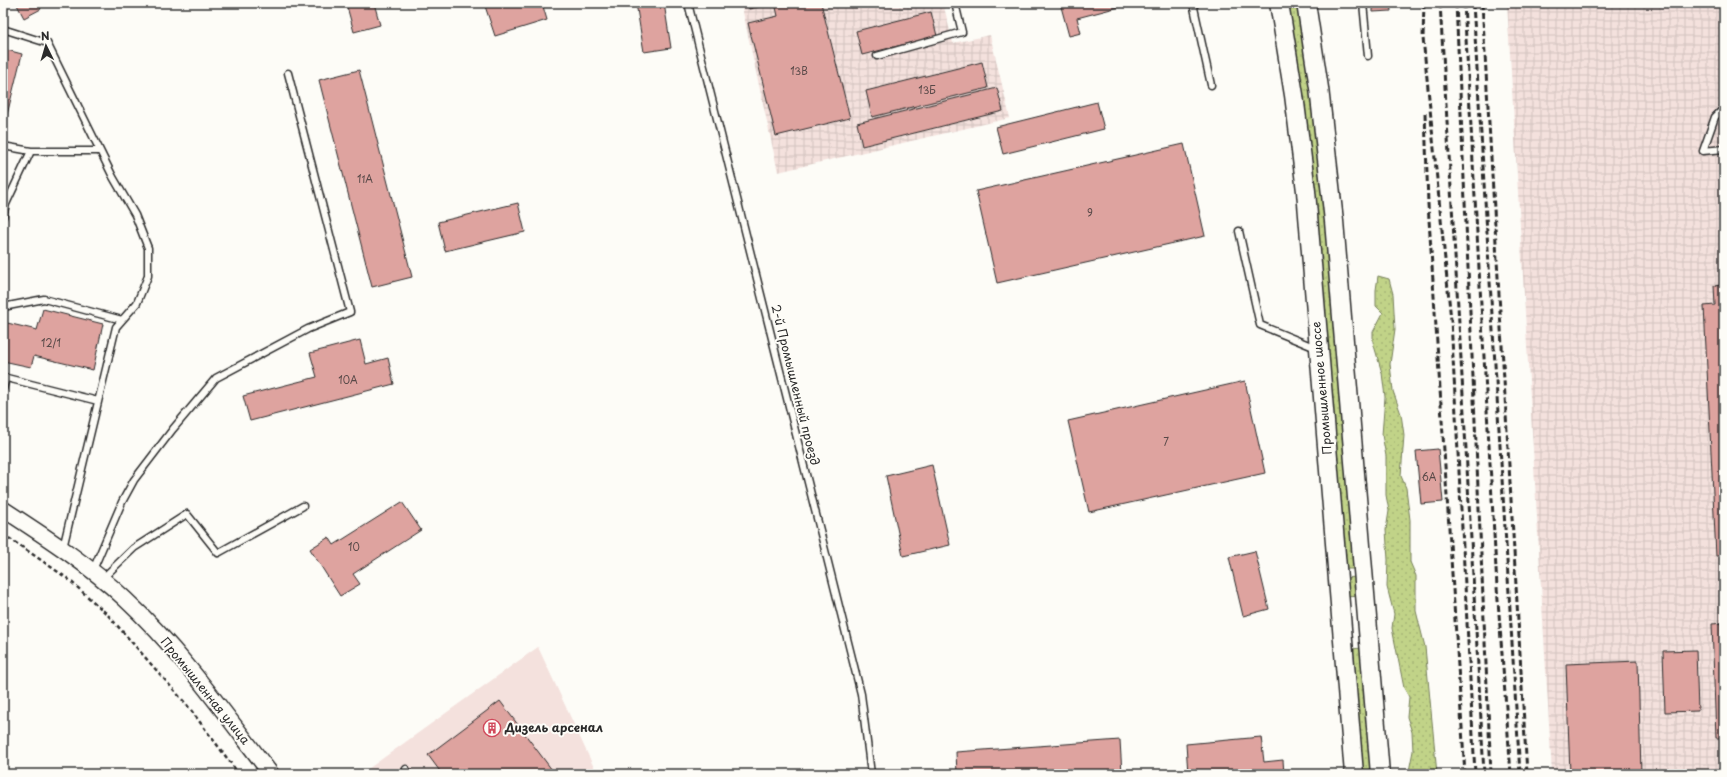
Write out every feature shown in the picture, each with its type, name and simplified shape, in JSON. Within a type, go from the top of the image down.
[{"type":"main road","name":"Промышленное шоссе","points":[[1279,3],[1294,95],[1306,191],[1354,774]]},
{"type":"main road","points":[[1306,3],[1319,88],[1334,221],[1380,774]]},
{"type":"main road","points":[[1341,620],[1367,618]]},
{"type":"street","name":"Промышленная улица","points":[[3,509],[63,548],[125,598],[186,663],[271,774]]},
{"type":"lane","name":"2-й Промышленный проезд","points":[[688,3],[861,694],[871,774]]},
{"type":"lane","points":[[877,56],[962,32],[954,3]]},
{"type":"lane","points":[[1193,3],[1211,85]]},
{"type":"lane","points":[[1363,3],[1368,56]]},
{"type":"lane","points":[[3,29],[47,42],[100,151],[135,215],[148,248],[148,276],[136,303],[116,327],[63,548]]},
{"type":"lane","points":[[97,576],[122,502],[134,480],[173,429],[216,378],[308,329],[350,312],[288,73]]},
{"type":"lane","points":[[1724,108],[1715,117],[1703,151],[1724,149]]},
{"type":"lane","points":[[3,146],[30,151],[100,151]]},
{"type":"lane","points":[[3,217],[6,204],[30,151]]},
{"type":"lane","points":[[1239,231],[1260,326],[1319,349]]},
{"type":"lane","points":[[3,307],[44,298],[122,320]]},
{"type":"lane","points":[[3,389],[4,377],[98,401]]},
{"type":"lane","points":[[97,576],[134,548],[187,514],[218,553],[303,506]]},
{"type":"path","points":[[3,534],[67,578],[108,614],[187,705],[239,774]]},
{"type":"shaded area","points":[[741,3],[943,3],[953,43],[990,35],[1010,118],[778,172]]},
{"type":"shaded area","points":[[1507,3],[1724,3],[1724,774],[1552,774]]},
{"type":"shaded area","name":"Дизель арсенал","points":[[538,647],[597,774],[361,774]]},
{"type":"green space","points":[[1288,3],[1299,3],[1320,159],[1356,569],[1345,569],[1301,83]]},
{"type":"green space","points":[[1378,276],[1389,279],[1393,294],[1395,329],[1390,364],[1393,391],[1401,414],[1404,435],[1401,476],[1406,488],[1410,520],[1410,562],[1416,576],[1416,611],[1425,647],[1437,774],[1410,774],[1409,771],[1413,751],[1412,732],[1407,717],[1409,697],[1404,688],[1392,628],[1394,614],[1387,587],[1388,560],[1386,530],[1389,511],[1386,495],[1386,456],[1382,435],[1385,397],[1382,373],[1373,342],[1373,332],[1383,313],[1376,306]]},
{"type":"green space","points":[[1356,577],[1358,596],[1347,597],[1345,578]]},
{"type":"green space","points":[[1362,648],[1372,774],[1362,774],[1351,649]]},
{"type":"building","points":[[16,3],[38,3],[41,9],[24,18]]},
{"type":"building","points":[[346,3],[374,3],[380,25],[354,32]]},
{"type":"building","points":[[484,3],[542,3],[547,20],[495,36]]},
{"type":"building","points":[[636,3],[664,3],[671,48],[644,52]]},
{"type":"building","points":[[748,3],[771,3],[771,4],[749,9]]},
{"type":"building","points":[[775,3],[821,3],[850,118],[776,136],[748,23],[778,16]]},
{"type":"building","points":[[1060,3],[1134,3],[1077,18],[1081,33],[1069,36]]},
{"type":"building","points":[[1373,3],[1390,3],[1391,11],[1373,12]]},
{"type":"building","points":[[931,12],[937,36],[862,55],[856,31]]},
{"type":"building","points":[[3,49],[22,54],[4,127],[3,127]]},
{"type":"building","points":[[982,62],[988,88],[872,117],[866,91]]},
{"type":"building","points":[[359,70],[412,277],[372,287],[319,80]]},
{"type":"building","points":[[997,88],[1003,111],[862,146],[857,123]]},
{"type":"building","points":[[1097,102],[1104,129],[1003,154],[996,127]]},
{"type":"building","points":[[1184,144],[1205,236],[997,283],[976,191]]},
{"type":"building","points":[[518,203],[525,232],[445,251],[438,222]]},
{"type":"building","points":[[1724,285],[1724,556],[1716,556],[1704,306],[1715,305],[1714,286]]},
{"type":"building","points":[[43,309],[103,324],[93,370],[34,356],[31,367],[3,361],[3,322],[37,330]]},
{"type":"building","points":[[360,340],[366,364],[388,358],[394,384],[250,421],[243,396],[317,377],[310,353]]},
{"type":"building","points":[[1245,381],[1265,473],[1089,512],[1068,421]]},
{"type":"building","points":[[1438,449],[1443,502],[1421,504],[1416,451]]},
{"type":"building","points":[[932,465],[950,545],[903,556],[886,476]]},
{"type":"building","points":[[402,502],[421,530],[353,574],[360,584],[340,596],[310,549],[329,537],[334,545]]},
{"type":"building","points":[[1255,551],[1269,609],[1243,616],[1229,557]]},
{"type":"building","points":[[1724,623],[1724,738],[1716,738],[1712,624]]},
{"type":"building","points":[[1696,650],[1698,711],[1665,712],[1663,651]]},
{"type":"building","points":[[1638,661],[1641,774],[1570,774],[1566,664]]},
{"type":"building","name":"Дизель арсенал","points":[[500,701],[555,774],[442,774],[428,755]]},
{"type":"building","points":[[1261,737],[1264,762],[1283,760],[1284,774],[1188,774],[1186,744]]},
{"type":"building","points":[[1120,740],[1122,774],[957,774],[956,752]]},
{"type":"railway","points":[[1424,3],[1423,38],[1451,320],[1475,774]]},
{"type":"railway","points":[[1440,3],[1484,774]]},
{"type":"railway","points":[[1456,3],[1491,774]]},
{"type":"railway","points":[[1464,3],[1497,587],[1511,774]]},
{"type":"railway","points":[[1473,3],[1520,774]]},
{"type":"railway","points":[[1482,3],[1527,774]]},
{"type":"railway","points":[[1425,113],[1428,204],[1465,774]]},
{"type":"place","name":"Дизель арсенал","points":[[492,728]]}]
